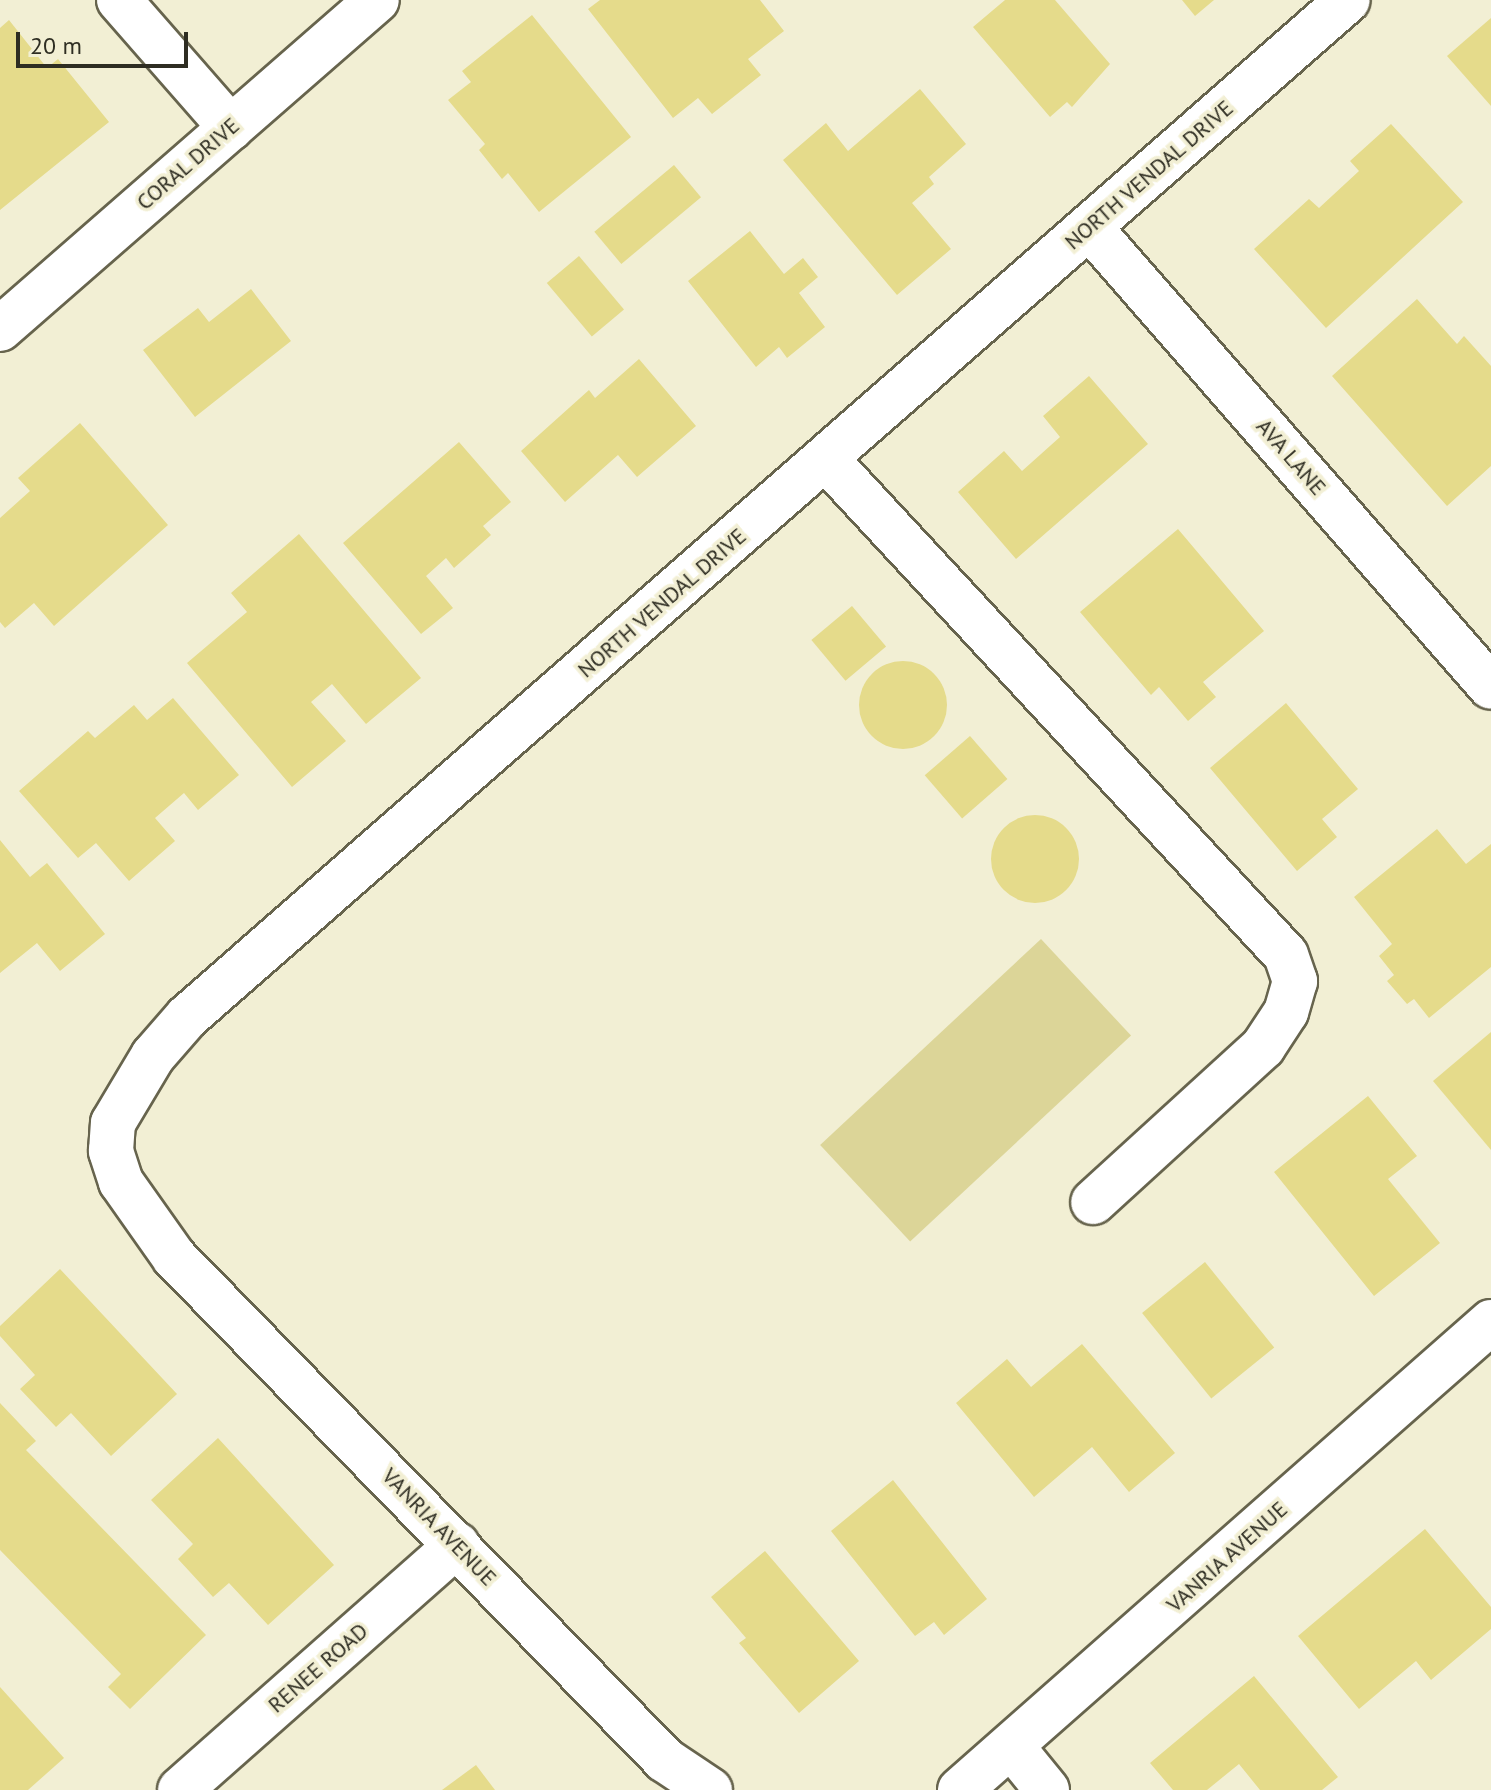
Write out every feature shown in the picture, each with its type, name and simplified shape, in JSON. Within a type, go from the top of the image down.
[{"type":"street","points":[[119,0],[231,128]]},
{"type":"street","name":"CORAL DRIVE","points":[[0,329],[377,0]]},
{"type":"street","name":"NORTH VENDAL DRIVE","points":[[174,1257],[121,1182],[111,1151],[113,1123],[153,1056],[187,1017],[1348,0]]},
{"type":"street","name":"AVA LANE","points":[[1090,228],[1491,687]]},
{"type":"street","points":[[826,459],[1286,955],[1295,981],[1286,1012],[1263,1047],[1093,1202]]},
{"type":"street","name":"VANRIA AVENUE","points":[[174,1257],[665,1760],[710,1790]]},
{"type":"street","name":"VANRIA AVENUE","points":[[960,1790],[1013,1748],[1491,1322]]},
{"type":"street","name":"RENEE ROAD","points":[[180,1790],[457,1545]]},
{"type":"street","points":[[1013,1748],[1047,1790]]},
{"type":"shaded area","points":[[1041,939],[1131,1036],[910,1242],[820,1145]]},
{"type":"building","points":[[600,0],[760,0],[784,31],[748,59],[761,75],[712,114],[698,98],[673,118],[588,9]]},
{"type":"building","points":[[1005,0],[1055,0],[1110,64],[1072,107],[1067,102],[1050,117],[973,27]]},
{"type":"building","points":[[1182,0],[1214,0],[1195,16]]},
{"type":"building","points":[[532,15],[631,137],[539,212],[508,173],[502,179],[479,150],[485,144],[448,100],[471,82],[462,71]]},
{"type":"building","points":[[1491,18],[1491,106],[1447,56]]},
{"type":"building","points":[[9,20],[47,68],[58,59],[109,122],[0,210],[0,28]]},
{"type":"building","points":[[920,89],[966,144],[929,177],[934,184],[912,203],[951,249],[897,295],[783,160],[826,123],[848,151]]},
{"type":"building","points":[[1391,124],[1463,202],[1326,328],[1254,249],[1309,199],[1319,208],[1359,171],[1350,161]]},
{"type":"building","points":[[674,165],[701,197],[621,264],[594,232]]},
{"type":"building","points":[[750,231],[784,274],[803,258],[818,277],[799,293],[825,327],[787,358],[779,347],[756,367],[688,281]]},
{"type":"building","points":[[579,256],[624,310],[592,337],[547,283]]},
{"type":"building","points":[[251,289],[291,341],[195,417],[143,350],[198,308],[209,322]]},
{"type":"building","points":[[1417,299],[1457,344],[1464,336],[1491,366],[1491,466],[1447,506],[1332,376]]},
{"type":"building","points":[[639,359],[696,426],[637,477],[618,455],[565,502],[521,451],[589,390],[595,398]]},
{"type":"building","points":[[1089,376],[1148,444],[1016,559],[958,492],[1004,451],[1022,471],[1060,437],[1043,416]]},
{"type":"building","points":[[80,423],[168,525],[54,626],[34,603],[5,628],[0,622],[0,518],[30,491],[18,478]]},
{"type":"building","points":[[459,442],[511,502],[483,526],[491,535],[454,568],[446,558],[426,576],[453,608],[421,634],[343,543]]},
{"type":"building","points":[[1178,529],[1264,631],[1203,682],[1216,697],[1188,721],[1159,687],[1151,695],[1080,612]]},
{"type":"building","points":[[299,534],[421,678],[366,724],[332,684],[311,702],[346,741],[292,787],[187,663],[247,612],[231,593]]},
{"type":"building","points":[[852,606],[886,647],[845,681],[811,640]]},
{"type":"building","points":[[903,661],[920,664],[934,674],[944,688],[947,705],[944,722],[934,736],[920,746],[903,749],[886,746],[872,736],[862,722],[859,705],[862,688],[872,674],[886,664]]},
{"type":"building","points":[[173,698],[239,775],[198,810],[184,793],[155,818],[175,841],[129,881],[96,843],[78,858],[19,791],[88,731],[95,738],[134,705],[147,720]]},
{"type":"building","points":[[1286,703],[1358,789],[1322,819],[1337,837],[1297,871],[1210,768]]},
{"type":"building","points":[[970,736],[1007,779],[962,818],[925,775]]},
{"type":"building","points":[[1035,815],[1052,819],[1066,828],[1075,842],[1079,859],[1075,876],[1066,890],[1052,899],[1035,903],[1018,899],[1004,890],[995,876],[991,859],[995,842],[1004,828],[1018,819]]},
{"type":"building","points":[[1437,829],[1466,864],[1491,844],[1491,967],[1429,1018],[1414,999],[1407,1004],[1387,981],[1394,975],[1379,956],[1392,944],[1354,897]]},
{"type":"building","points":[[0,840],[30,877],[47,863],[105,934],[60,971],[37,943],[0,973]]},
{"type":"building","points":[[1491,1032],[1491,1150],[1433,1081]]},
{"type":"building","points":[[1368,1096],[1417,1156],[1388,1179],[1440,1243],[1374,1296],[1274,1172]]},
{"type":"building","points":[[1205,1262],[1274,1347],[1211,1398],[1142,1313]]},
{"type":"building","points":[[60,1269],[177,1394],[111,1456],[71,1413],[56,1427],[20,1389],[35,1375],[0,1336],[0,1326]]},
{"type":"building","points":[[1082,1344],[1175,1453],[1129,1492],[1092,1447],[1034,1497],[956,1403],[1007,1359],[1031,1387]]},
{"type":"building","points":[[0,1403],[36,1441],[26,1450],[206,1635],[130,1709],[108,1687],[121,1674],[0,1550]]},
{"type":"building","points":[[218,1438],[334,1565],[268,1625],[229,1583],[213,1597],[178,1559],[193,1544],[151,1500]]},
{"type":"building","points":[[893,1480],[987,1599],[944,1635],[934,1622],[915,1636],[831,1531]]},
{"type":"building","points":[[1425,1529],[1491,1607],[1491,1629],[1431,1680],[1416,1661],[1359,1709],[1298,1636]]},
{"type":"building","points":[[765,1551],[859,1661],[799,1713],[739,1643],[746,1638],[711,1597]]},
{"type":"building","points":[[1254,1676],[1338,1777],[1322,1790],[1260,1790],[1239,1764],[1207,1790],[1173,1790],[1150,1763]]},
{"type":"building","points":[[0,1687],[64,1758],[28,1790],[0,1790]]},
{"type":"building","points":[[476,1765],[495,1790],[442,1790]]}]
